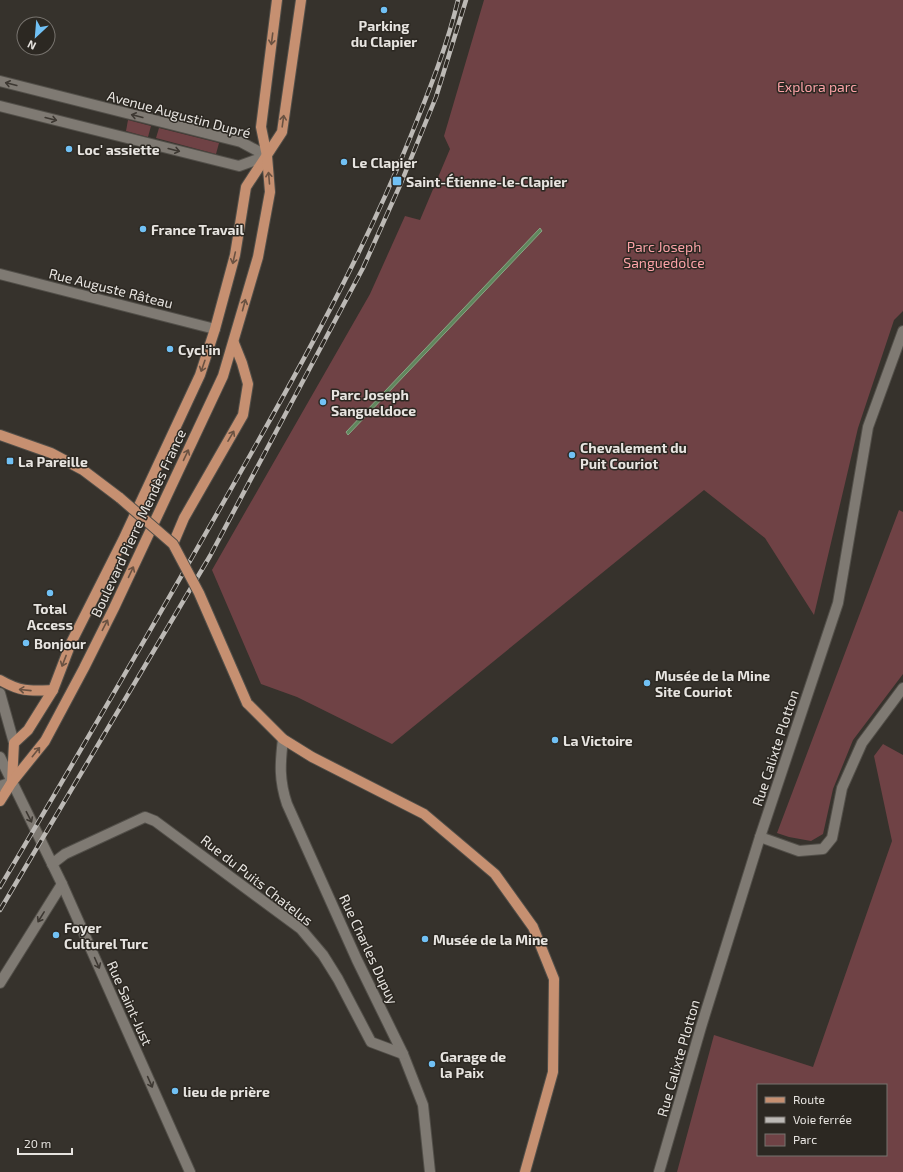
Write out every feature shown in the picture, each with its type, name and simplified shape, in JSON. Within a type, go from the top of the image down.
[{"type":"main road","name":"Boulevard Pierre Mendès France","points":[[0,801],[12,782],[45,741],[114,608],[223,376],[234,343],[258,257],[270,192],[267,156],[261,127],[277,0]]},
{"type":"main road","name":"Boulevard Pierre Mendès France","points":[[14,743],[28,730],[53,690],[71,643],[123,540],[200,375],[215,329],[235,255],[246,187],[282,132],[301,0]]},
{"type":"main road","points":[[173,544],[184,518],[243,415],[248,384],[234,343]]},
{"type":"main road","points":[[0,435],[51,453],[77,466],[120,498],[173,544],[199,593],[247,703],[283,739],[312,757],[424,814],[495,874],[533,927],[554,979],[553,1072],[526,1172]]},
{"type":"main road","points":[[0,680],[15,689],[32,691],[53,690]]},
{"type":"main road","points":[[12,782],[14,743]]},
{"type":"street","name":"Avenue Augustin Dupré","points":[[0,81],[241,142],[267,156]]},
{"type":"street","name":"Avenue Augustin Dupré","points":[[0,106],[239,166],[267,156]]},
{"type":"street","name":"Rue Auguste Râteau","points":[[0,274],[215,329]]},
{"type":"street","name":"Rue Calixte Plotton","points":[[659,1172],[703,1019],[760,837],[838,603],[868,427],[903,331]]},
{"type":"street","points":[[760,837],[799,851],[822,849],[832,838],[842,788],[862,742],[903,688]]},
{"type":"street","points":[[0,693],[14,743]]},
{"type":"street","name":"Rue Charles Dupuy","points":[[283,739],[280,768],[281,786],[287,804],[357,960],[403,1054],[423,1105],[430,1172]]},
{"type":"street","name":"Rue Saint-Just","points":[[0,757],[62,884],[190,1172]]},
{"type":"street","points":[[0,786],[12,782]]},
{"type":"street","name":"Rue du Puits Chatelus","points":[[52,864],[65,854],[145,818],[155,821],[301,929],[323,955],[338,979],[371,1042],[403,1054]]},
{"type":"street","points":[[0,984],[62,884]]},
{"type":"green space","name":"Parc Joseph Sanguedolce","points":[[484,0],[903,0],[903,311],[894,320],[858,428],[814,615],[765,538],[704,490],[392,744],[297,697],[261,684],[212,570],[370,294],[405,216],[420,220],[450,149],[444,136]]},
{"type":"green space","points":[[128,120],[151,126],[148,137],[126,131]]},
{"type":"green space","points":[[159,128],[219,143],[216,154],[156,138]]},
{"type":"green space","points":[[899,510],[903,512],[903,674],[853,740],[833,789],[823,834],[811,841],[777,833]]},
{"type":"green space","points":[[883,744],[903,755],[903,1172],[677,1172],[714,1035],[813,1067],[892,841],[874,756]]},
{"type":"shaded area","points":[[540,228],[542,231],[348,435],[346,432]]},
{"type":"railway","points":[[0,887],[130,666],[225,499],[338,293],[376,216],[410,138],[443,52],[458,0]]},
{"type":"railway","points":[[0,910],[210,556],[363,268],[401,183],[436,97],[466,0]]},
{"type":"place","name":"Parking du Clapier","points":[[384,10]]},
{"type":"place","name":"Loc' assiette","points":[[69,149]]},
{"type":"place","name":"Le Clapier","points":[[344,162]]},
{"type":"place","name":"Saint-Étienne-le-Clapier","points":[[397,181]]},
{"type":"place","name":"France Travail","points":[[143,229]]},
{"type":"place","name":"Cycl'in","points":[[170,349]]},
{"type":"place","name":"Parc Joseph Sangueldoce","points":[[323,402]]},
{"type":"place","name":"Chevalement du Puit Couriot","points":[[572,455]]},
{"type":"place","name":"La Pareille","points":[[10,461]]},
{"type":"place","name":"Total Access","points":[[50,593]]},
{"type":"place","name":"Bonjour","points":[[26,643]]},
{"type":"place","name":"Musée de la Mine Site Couriot","points":[[647,683]]},
{"type":"place","name":"La Victoire","points":[[555,740]]},
{"type":"place","name":"Foyer Culturel Turc","points":[[56,935]]},
{"type":"place","name":"Musée de la Mine","points":[[425,939]]},
{"type":"place","name":"Garage de la Paix","points":[[432,1064]]},
{"type":"place","name":"lieu de prière","points":[[175,1091]]},
{"type":"park label","name":"Explora parc","points":[[817,86]]}]
